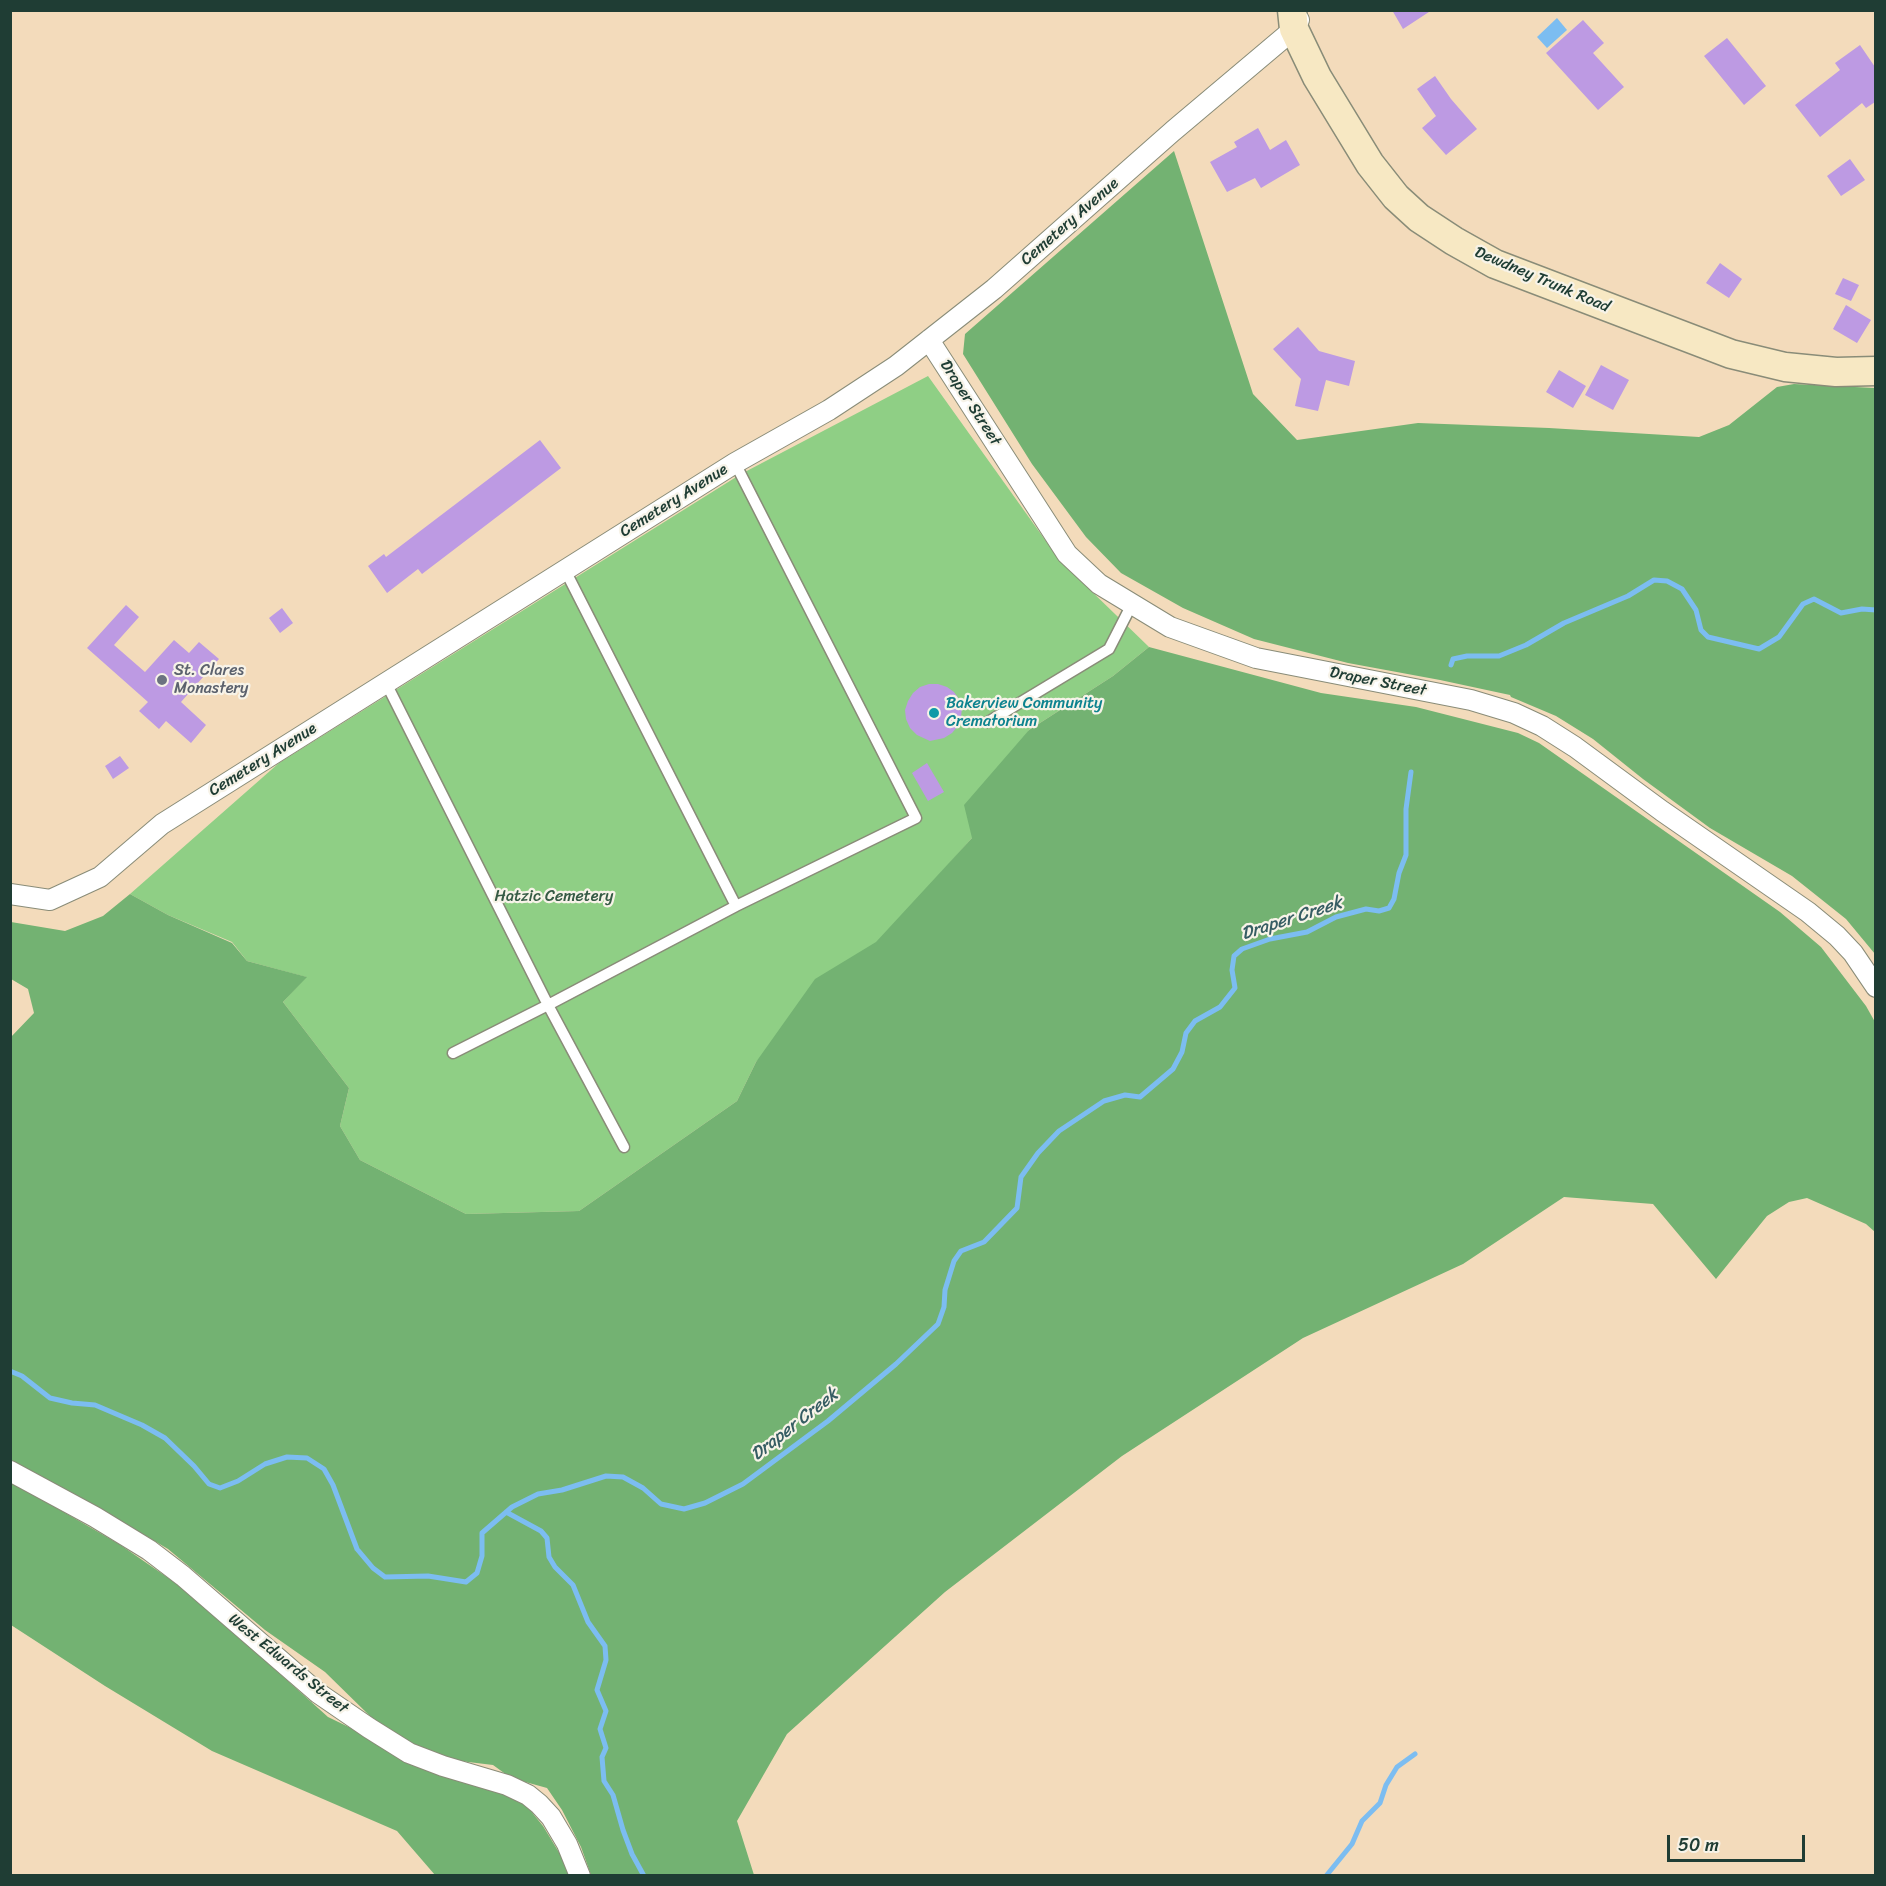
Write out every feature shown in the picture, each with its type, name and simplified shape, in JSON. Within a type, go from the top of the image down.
[{"type":"main road","name":"Dewdney Trunk Road","points":[[1297,17],[1317,78],[1370,164],[1396,197],[1419,218],[1454,241],[1495,264],[1731,354],[1785,367],[1836,372],[1875,371]]},
{"type":"street","name":"Cemetery Avenue","points":[[10,894],[50,900],[100,877],[162,824],[735,463],[829,410],[896,366],[994,289],[1190,116],[1297,17]]},
{"type":"street","name":"Draper Street","points":[[929,340],[1067,554],[1099,584],[1170,627],[1256,658],[1471,700],[1542,726],[1808,912],[1853,953],[1875,987]]},
{"type":"street","name":"West Edwards Street","points":[[10,1471],[95,1517],[149,1550],[183,1576],[318,1693],[369,1728],[409,1753],[507,1785],[528,1795],[551,1817],[567,1844],[580,1875]]},
{"type":"lane","points":[[453,1053],[736,906],[916,818],[735,463]]},
{"type":"lane","points":[[565,570],[736,906]]},
{"type":"lane","points":[[988,722],[1109,649],[1132,604]]},
{"type":"lane","points":[[386,683],[548,1005],[624,1147]]},
{"type":"green space","points":[[1174,151],[1253,394],[1297,440],[1418,423],[1699,437],[1729,425],[1777,387],[1794,384],[1875,388],[1875,954],[1846,919],[1792,876],[1710,828],[1593,739],[1556,716],[1510,695],[1348,663],[1254,639],[1183,608],[1121,573],[1086,537],[1032,464],[963,354],[965,334]]},
{"type":"green space","name":"Hatzic Cemetery","points":[[928,376],[1053,551],[1149,647],[1113,676],[1029,730],[972,838],[883,938],[756,1062],[737,1101],[579,1211],[466,1214],[360,1160],[340,1126],[349,1088],[283,1002],[306,977],[247,961],[232,942],[168,915],[130,894],[279,763],[741,474]]},
{"type":"green space","points":[[1149,647],[1321,693],[1416,707],[1518,733],[1539,743],[1780,912],[1821,947],[1866,1006],[1875,1022],[1875,1232],[1866,1224],[1807,1198],[1789,1202],[1767,1216],[1716,1279],[1653,1204],[1564,1197],[1463,1264],[1303,1338],[1122,1456],[945,1592],[787,1734],[737,1821],[754,1875],[591,1875],[581,1847],[562,1810],[547,1788],[511,1778],[493,1765],[460,1761],[412,1746],[372,1718],[325,1672],[265,1630],[168,1549],[114,1517],[28,1472],[11,1460],[10,1038],[34,1013],[28,989],[11,979],[11,922],[65,931],[103,916],[130,894],[168,915],[232,943],[247,961],[307,977],[283,1002],[349,1088],[340,1126],[360,1160],[466,1214],[579,1211],[737,1101],[756,1062],[815,979],[876,942],[972,838],[964,805],[1029,730],[1113,676]]},
{"type":"green space","points":[[10,1481],[119,1544],[177,1584],[328,1717],[357,1731],[403,1761],[440,1775],[503,1791],[526,1805],[543,1826],[566,1864],[570,1875],[435,1875],[397,1831],[212,1751],[11,1625]]},
{"type":"water","points":[[1557,18],[1567,30],[1547,48],[1537,37]]},
{"type":"building","points":[[1392,10],[1432,10],[1403,29]]},
{"type":"building","points":[[1583,20],[1604,43],[1593,53],[1624,87],[1598,110],[1546,53]]},
{"type":"building","points":[[1727,38],[1766,86],[1744,105],[1704,56]]},
{"type":"building","points":[[1860,45],[1875,67],[1875,102],[1866,108],[1862,103],[1820,137],[1795,105],[1840,70],[1835,63]]},
{"type":"building","points":[[1435,76],[1477,129],[1446,155],[1422,128],[1436,116],[1417,89]]},
{"type":"building","points":[[1258,128],[1270,150],[1286,140],[1300,165],[1261,188],[1255,178],[1227,192],[1210,162],[1237,147],[1234,142]]},
{"type":"building","points":[[1850,159],[1865,180],[1841,196],[1827,176]]},
{"type":"building","points":[[1720,263],[1742,279],[1729,298],[1706,283]]},
{"type":"building","points":[[1843,278],[1859,285],[1851,301],[1835,294]]},
{"type":"building","points":[[1846,305],[1871,320],[1857,343],[1833,329]]},
{"type":"building","points":[[1298,327],[1319,351],[1355,361],[1349,386],[1326,380],[1318,411],[1295,406],[1301,379],[1273,349]]},
{"type":"building","points":[[1601,365],[1629,380],[1613,410],[1585,395]]},
{"type":"building","points":[[1559,370],[1586,386],[1573,408],[1546,392]]},
{"type":"building","points":[[540,440],[561,468],[422,574],[418,569],[387,593],[368,566],[384,554],[386,557]]},
{"type":"building","name":"St. Clares Monastery","points":[[126,605],[139,617],[114,645],[145,672],[174,640],[189,653],[199,642],[219,659],[181,702],[206,725],[191,743],[166,721],[159,729],[139,711],[148,702],[87,648]]},
{"type":"building","points":[[282,608],[293,623],[280,633],[269,618]]},
{"type":"building","name":"Bakerview Community Crematorium","points":[[929,684],[938,684],[954,692],[962,708],[958,726],[952,733],[944,738],[930,741],[917,735],[910,728],[905,710],[913,693]]},
{"type":"building","points":[[120,756],[129,768],[113,779],[105,766]]},
{"type":"building","points":[[927,763],[944,792],[928,801],[912,773]]},
{"type":"waterway","name":"Draper Creek","points":[[1451,665],[1453,659],[1467,656],[1499,656],[1526,645],[1564,623],[1628,596],[1654,580],[1667,581],[1682,589],[1696,610],[1701,630],[1708,637],[1759,649],[1779,637],[1803,604],[1814,599],[1841,613],[1862,609],[1876,610]]},
{"type":"waterway","name":"Draper Creek","points":[[10,1371],[22,1376],[50,1398],[95,1405],[142,1425],[165,1438],[209,1484],[220,1488],[238,1481],[265,1464],[287,1457],[307,1458],[324,1469],[333,1485],[357,1549],[373,1568],[385,1577],[428,1576],[466,1582],[477,1573],[482,1556],[482,1533],[512,1507],[538,1494],[562,1490],[606,1476],[623,1477],[643,1488],[661,1504],[684,1509],[705,1503],[743,1484],[828,1421],[896,1364],[938,1324],[954,1261],[961,1251],[984,1242],[1017,1208],[1021,1177],[1038,1153],[1059,1131],[1104,1101],[1125,1095],[1140,1097],[1173,1069],[1182,1052],[1186,1033],[1195,1021],[1220,1007],[1235,988],[1232,970],[1234,956],[1242,949],[1270,939],[1307,932],[1336,917],[1366,909],[1379,911],[1389,908],[1394,899],[1399,873],[1406,855],[1406,809],[1411,772]]},
{"type":"waterway","points":[[506,1512],[541,1531],[547,1538],[549,1557],[555,1567],[573,1585],[588,1622],[605,1646],[606,1660],[597,1690],[606,1711],[600,1729],[606,1748],[602,1757],[604,1781],[613,1795],[632,1854],[644,1876]]},
{"type":"waterway","points":[[1326,1876],[1352,1844],[1362,1821],[1380,1803],[1386,1785],[1397,1767],[1415,1754]]},
{"type":"place","name":"St. Clares Monastery","points":[[162,680]]},
{"type":"place","name":"Bakerview Community Crematorium","points":[[934,713]]}]
